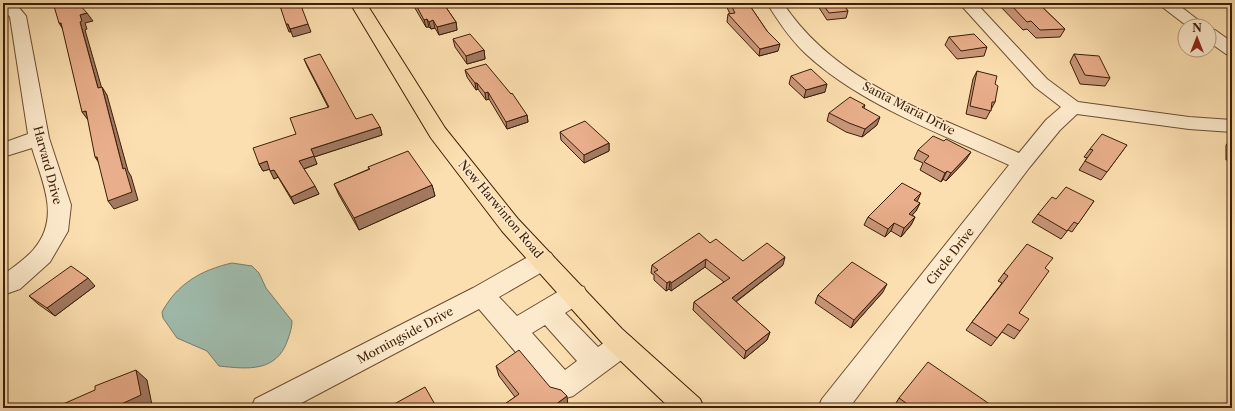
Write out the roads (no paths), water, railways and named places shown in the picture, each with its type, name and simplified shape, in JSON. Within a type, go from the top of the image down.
[{"type":"main road","name":"New Harwinton Road","points":[[358,3],[438,133],[510,225],[622,345],[690,408]]},
{"type":"street","name":"Harvard Drive","points":[[3,285],[11,282],[42,256],[57,231],[60,205],[39,138],[18,16],[6,3]]},
{"type":"street","name":"Santa Maria Drive","points":[[775,3],[799,36],[818,55],[849,77],[889,101],[1022,163]]},
{"type":"street","points":[[967,3],[1041,83],[1073,107],[1189,123],[1232,126]]},
{"type":"street","points":[[1165,3],[1187,18]]},
{"type":"street","points":[[1217,40],[1232,50]]},
{"type":"street","name":"Circle Drive","points":[[832,408],[1022,163],[1053,125],[1073,107]]},
{"type":"street","points":[[3,150],[39,138]]},
{"type":"street","name":"Morningside Drive","points":[[265,408],[482,295],[543,260]]},
{"type":"street","points":[[514,331],[575,294]]},
{"type":"street","points":[[482,295],[563,387],[622,345]]},
{"type":"street","points":[[547,311],[596,363]]}]
